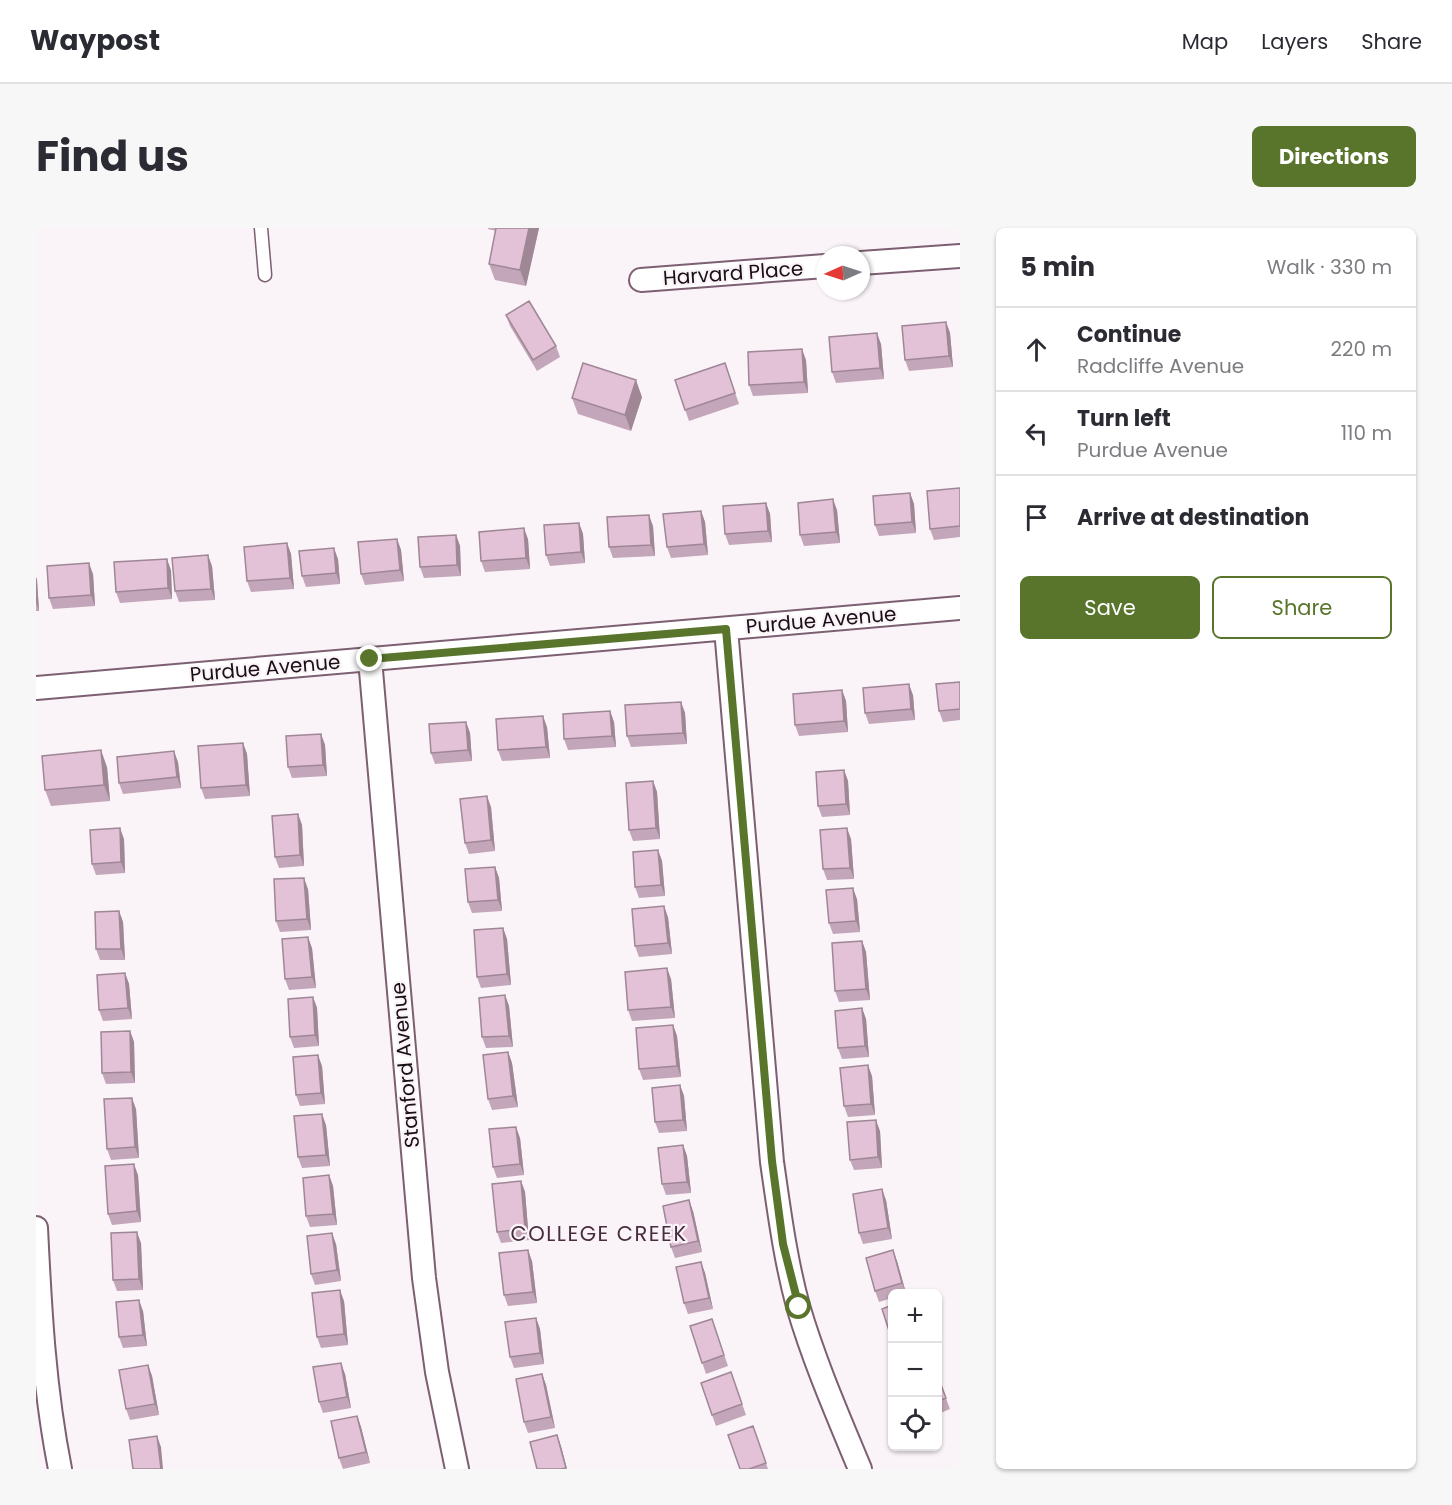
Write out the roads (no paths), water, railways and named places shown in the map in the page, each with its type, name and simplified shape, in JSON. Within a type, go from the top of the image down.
[{"type":"street","points":[[870,262],[960,256]]},
{"type":"street","name":"Harvard Place","points":[[641,280],[816,267]]},
{"type":"street","name":"Purdue Avenue","points":[[36,688],[960,608]]},
{"type":"street","points":[[726,629],[772,1161],[783,1244],[799,1307],[817,1363],[860,1469]]},
{"type":"street","name":"Stanford Avenue","points":[[370,659],[424,1278],[436,1372],[457,1469]]},
{"type":"street","points":[[36,1228],[49,1415],[60,1469]]},
{"type":"lane","points":[[261,228],[265,275]]},
{"type":"district","name":"COLLEGE CREEK","points":[[599,1234]]}]
